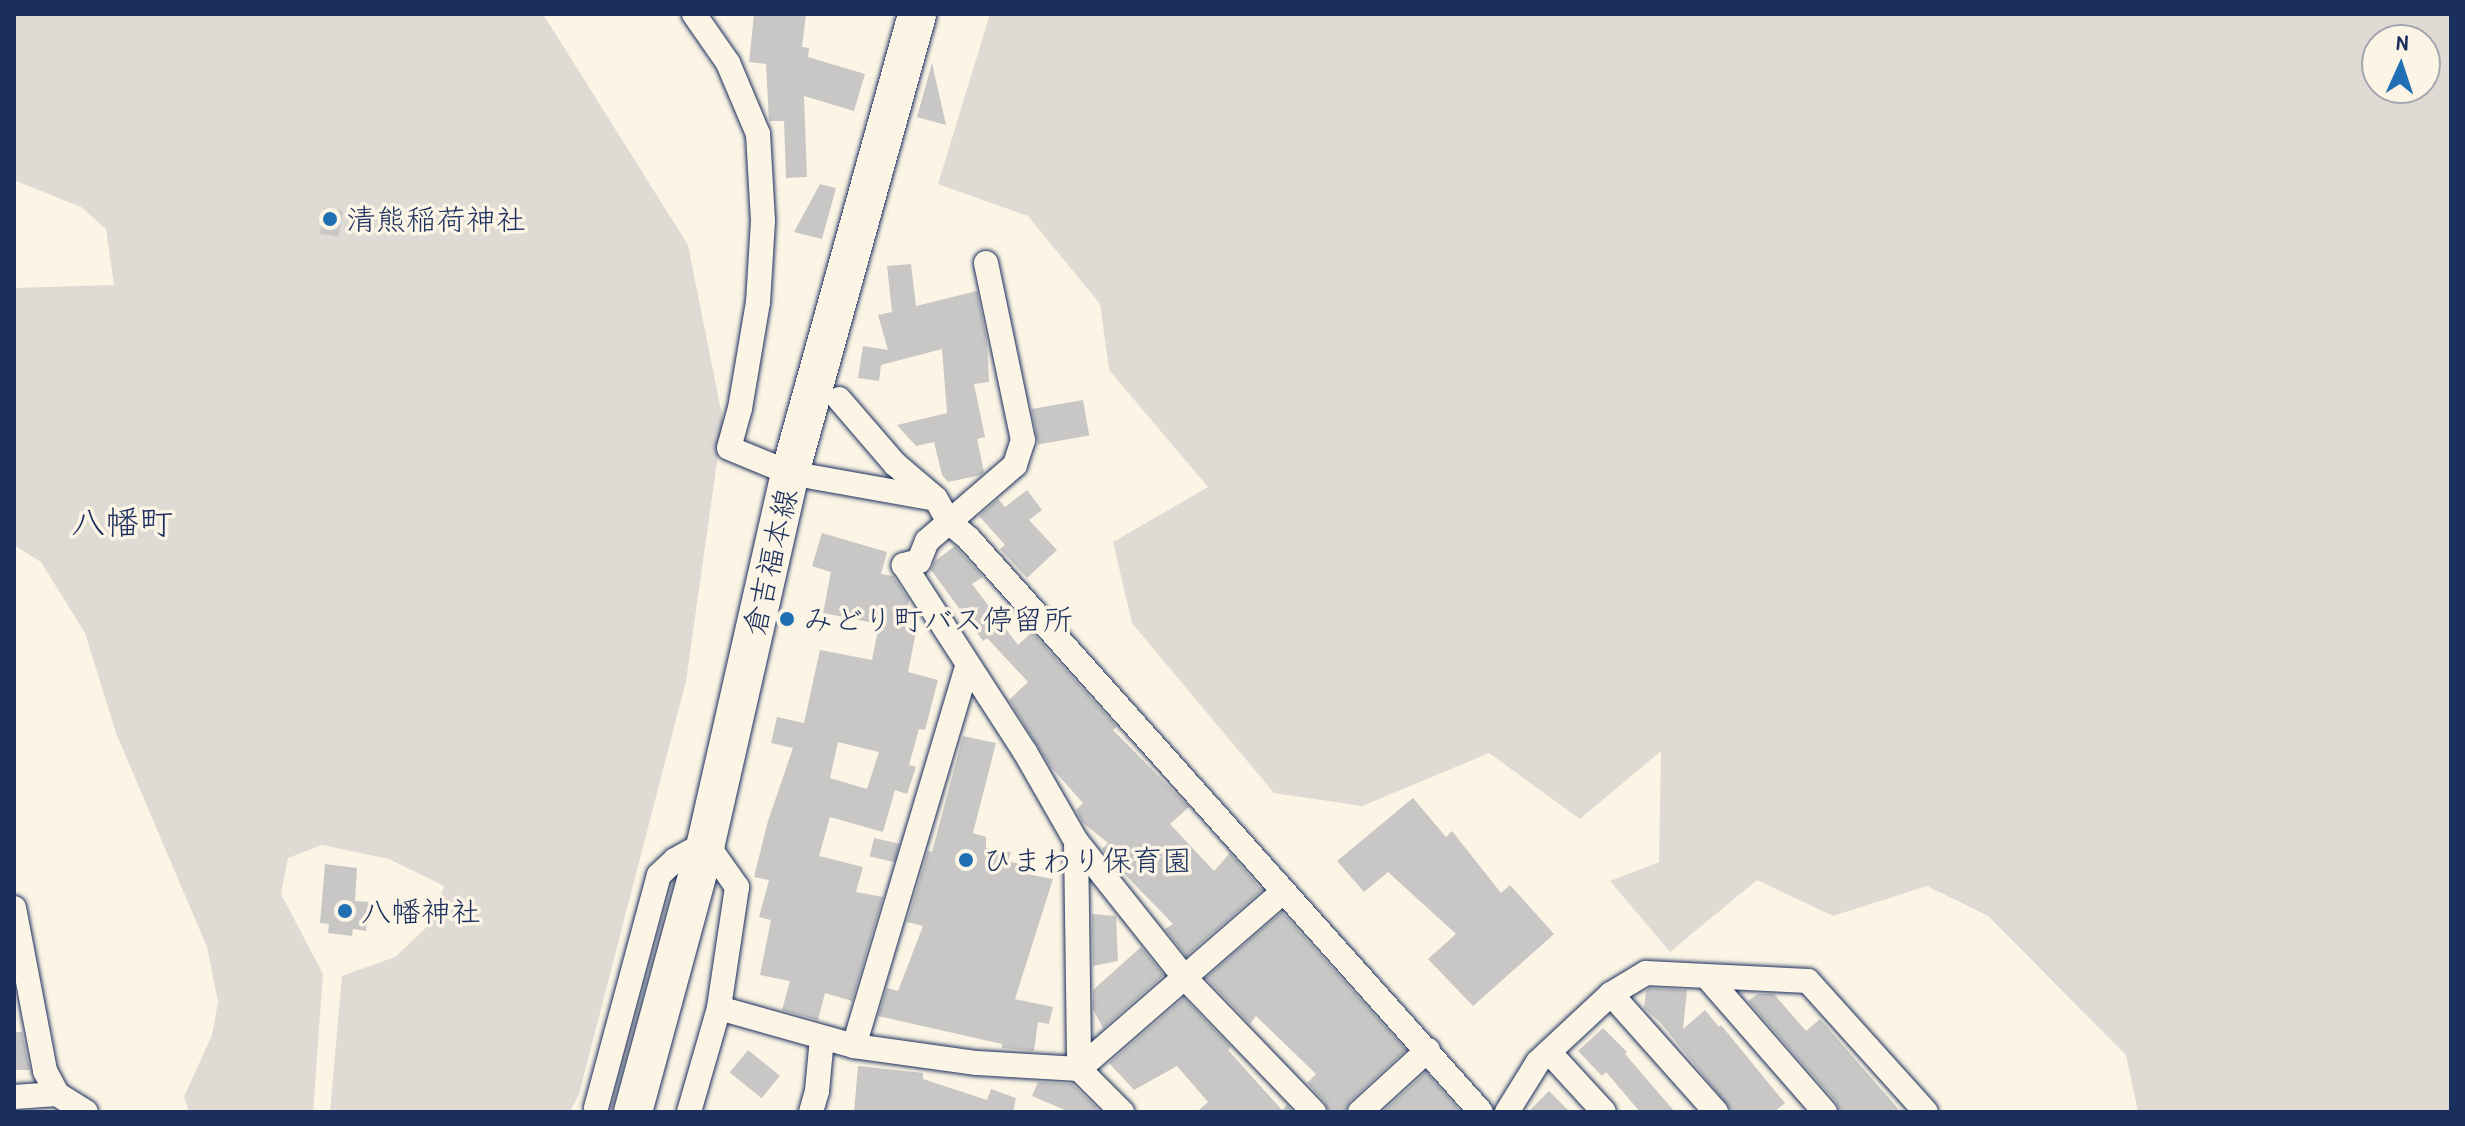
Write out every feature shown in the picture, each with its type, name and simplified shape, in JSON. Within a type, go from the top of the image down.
[{"type":"main road","name":"倉吉福本線","points":[[633,1112],[706,843],[790,473],[917,14]]},
{"type":"street","points":[[694,14],[728,63],[758,134],[763,221],[758,302],[740,408],[729,448],[790,473],[936,499]]},
{"type":"street","points":[[986,263],[1023,440],[1015,465],[927,541],[919,561],[904,565],[967,667],[1025,752],[1076,841],[1185,978],[1314,1112]]},
{"type":"street","points":[[839,399],[895,464],[936,499],[949,522],[969,539],[1481,1112]]},
{"type":"street","points":[[854,1046],[967,667]]},
{"type":"street","points":[[1076,841],[1079,1069]]},
{"type":"street","points":[[596,1108],[659,875],[675,860],[706,843],[737,887],[719,1008],[689,1112]]},
{"type":"street","points":[[1079,1069],[1284,891]]},
{"type":"street","points":[[14,908],[45,1071],[57,1094],[86,1112]]},
{"type":"street","points":[[1507,1112],[1538,1062],[1611,994],[1646,973],[1808,981],[1926,1112]]},
{"type":"street","points":[[1708,978],[1825,1112]]},
{"type":"street","points":[[1611,994],[1716,1112]]},
{"type":"street","points":[[719,1008],[854,1046],[977,1063],[1079,1069],[1122,1112]]},
{"type":"street","points":[[811,1112],[817,1091],[822,1038]]},
{"type":"street","points":[[1360,1112],[1428,1050]]},
{"type":"street","points":[[1549,1052],[1604,1112]]},
{"type":"street","points":[[14,1097],[57,1094]]},
{"type":"shaded area","points":[[14,14],[543,14],[688,245],[723,420],[686,681],[579,1094],[570,1112],[330,1112],[342,976],[395,957],[431,923],[444,886],[389,859],[322,845],[288,858],[281,894],[323,974],[313,1112],[189,1112],[184,1097],[212,1035],[218,1002],[207,947],[116,733],[85,633],[41,562],[14,545],[14,288],[114,285],[106,229],[81,207],[14,180]]},
{"type":"shaded area","points":[[990,14],[2451,14],[2451,1112],[2138,1112],[2126,1055],[1988,916],[1927,886],[1833,916],[1757,880],[1670,952],[1610,881],[1659,862],[1661,751],[1580,819],[1489,753],[1362,806],[1274,793],[1132,623],[1113,542],[1208,487],[1109,370],[1100,304],[1028,216],[938,184]]},
{"type":"building","points":[[754,14],[806,14],[802,47],[809,48],[808,57],[865,74],[854,111],[804,96],[807,177],[786,178],[784,121],[769,121],[766,64],[749,62]]},
{"type":"building","points":[[932,63],[946,125],[917,117]]},
{"type":"building","points":[[820,184],[836,188],[822,239],[794,232]]},
{"type":"building","points":[[324,208],[343,211],[339,237],[320,234]]},
{"type":"building","points":[[911,264],[916,306],[977,291],[987,341],[989,382],[974,384],[985,437],[977,439],[984,472],[981,475],[948,482],[942,475],[934,442],[916,446],[897,425],[947,413],[942,349],[881,365],[879,381],[858,378],[863,346],[888,350],[878,315],[892,312],[887,266]]},
{"type":"building","points":[[1083,400],[1089,435],[1038,444],[1032,409]]},
{"type":"building","points":[[1027,490],[1042,510],[1029,520],[1057,550],[1027,578],[1000,549],[1005,545],[979,516],[998,499],[1005,507]]},
{"type":"building","points":[[822,533],[887,552],[881,574],[893,576],[909,600],[906,619],[918,622],[908,672],[938,680],[925,730],[919,729],[909,765],[916,767],[907,794],[895,790],[883,832],[830,817],[819,856],[863,867],[856,892],[883,897],[852,1001],[825,993],[818,1020],[782,1010],[790,981],[760,975],[771,920],[759,917],[769,880],[754,877],[768,821],[793,748],[771,743],[777,717],[804,723],[820,650],[872,660],[879,624],[823,613],[831,572],[812,566]],"holes":[[[838,742],[879,752],[867,789],[830,778]]]},
{"type":"building","points":[[955,546],[983,577],[972,584],[1018,645],[1032,632],[1117,727],[1113,730],[1189,807],[1170,824],[1214,871],[1230,853],[1262,890],[1186,956],[1165,929],[1173,924],[1107,856],[1102,849],[1108,843],[1082,822],[1076,810],[1083,803],[1050,766],[1009,700],[1028,682],[987,638],[983,641],[931,570],[935,561]]},
{"type":"building","points":[[963,736],[996,743],[973,833],[986,837],[986,848],[1011,852],[1008,861],[1019,864],[1017,872],[1053,879],[1015,999],[1053,1007],[1049,1024],[1038,1022],[1034,1051],[1002,1048],[1002,1044],[878,1016],[887,988],[898,991],[923,926],[907,922],[928,851],[932,852]]},
{"type":"building","points":[[1413,798],[1446,837],[1452,831],[1501,893],[1510,885],[1554,934],[1473,1006],[1428,959],[1456,934],[1388,872],[1364,892],[1337,861]]},
{"type":"building","points":[[874,838],[899,844],[895,862],[870,857]]},
{"type":"building","points":[[325,864],[357,868],[355,901],[369,902],[366,931],[353,929],[352,936],[328,933],[329,924],[320,923]]},
{"type":"building","points":[[1282,912],[1406,1050],[1350,1101],[1345,1112],[1329,1112],[1325,1102],[1307,1083],[1316,1074],[1256,1016],[1250,1024],[1206,978]]},
{"type":"building","points":[[1092,914],[1116,916],[1118,961],[1093,966]]},
{"type":"building","points":[[1141,947],[1164,975],[1103,1028],[1093,1009],[1093,990]]},
{"type":"building","points":[[1650,988],[1687,990],[1683,1029],[1705,1010],[1785,1103],[1774,1112],[1733,1112],[1660,1022],[1644,1008],[1646,991]]},
{"type":"building","points":[[1758,994],[1774,994],[1806,1031],[1820,1019],[1901,1112],[1840,1112],[1836,1102],[1748,1001]]},
{"type":"building","points":[[1184,998],[1231,1047],[1228,1050],[1282,1110],[1287,1105],[1293,1112],[1197,1112],[1208,1102],[1177,1066],[1134,1090],[1109,1063]]},
{"type":"building","points":[[1603,1028],[1627,1052],[1625,1054],[1675,1112],[1640,1112],[1606,1072],[1602,1076],[1578,1051]]},
{"type":"building","points":[[14,1032],[22,1032],[30,1070],[14,1070]]},
{"type":"building","points":[[748,1050],[780,1076],[762,1098],[730,1073]]},
{"type":"building","points":[[858,1066],[923,1073],[923,1079],[987,1100],[991,1089],[1016,1098],[1013,1112],[854,1112]]},
{"type":"building","points":[[1426,1072],[1461,1112],[1382,1112]]},
{"type":"building","points":[[1038,1082],[1072,1084],[1101,1112],[1070,1112],[1032,1096]]},
{"type":"building","points":[[1549,1091],[1570,1112],[1528,1112]]},
{"type":"place","name":"清熊稲荷神社","points":[[330,219]]},
{"type":"place","name":"みどり町バス停留所","points":[[787,619]]},
{"type":"place","name":"ひまわり保育園","points":[[966,860]]},
{"type":"place","name":"八幡神社","points":[[345,911]]},
{"type":"district","name":"八幡町","points":[[122,523]]}]
